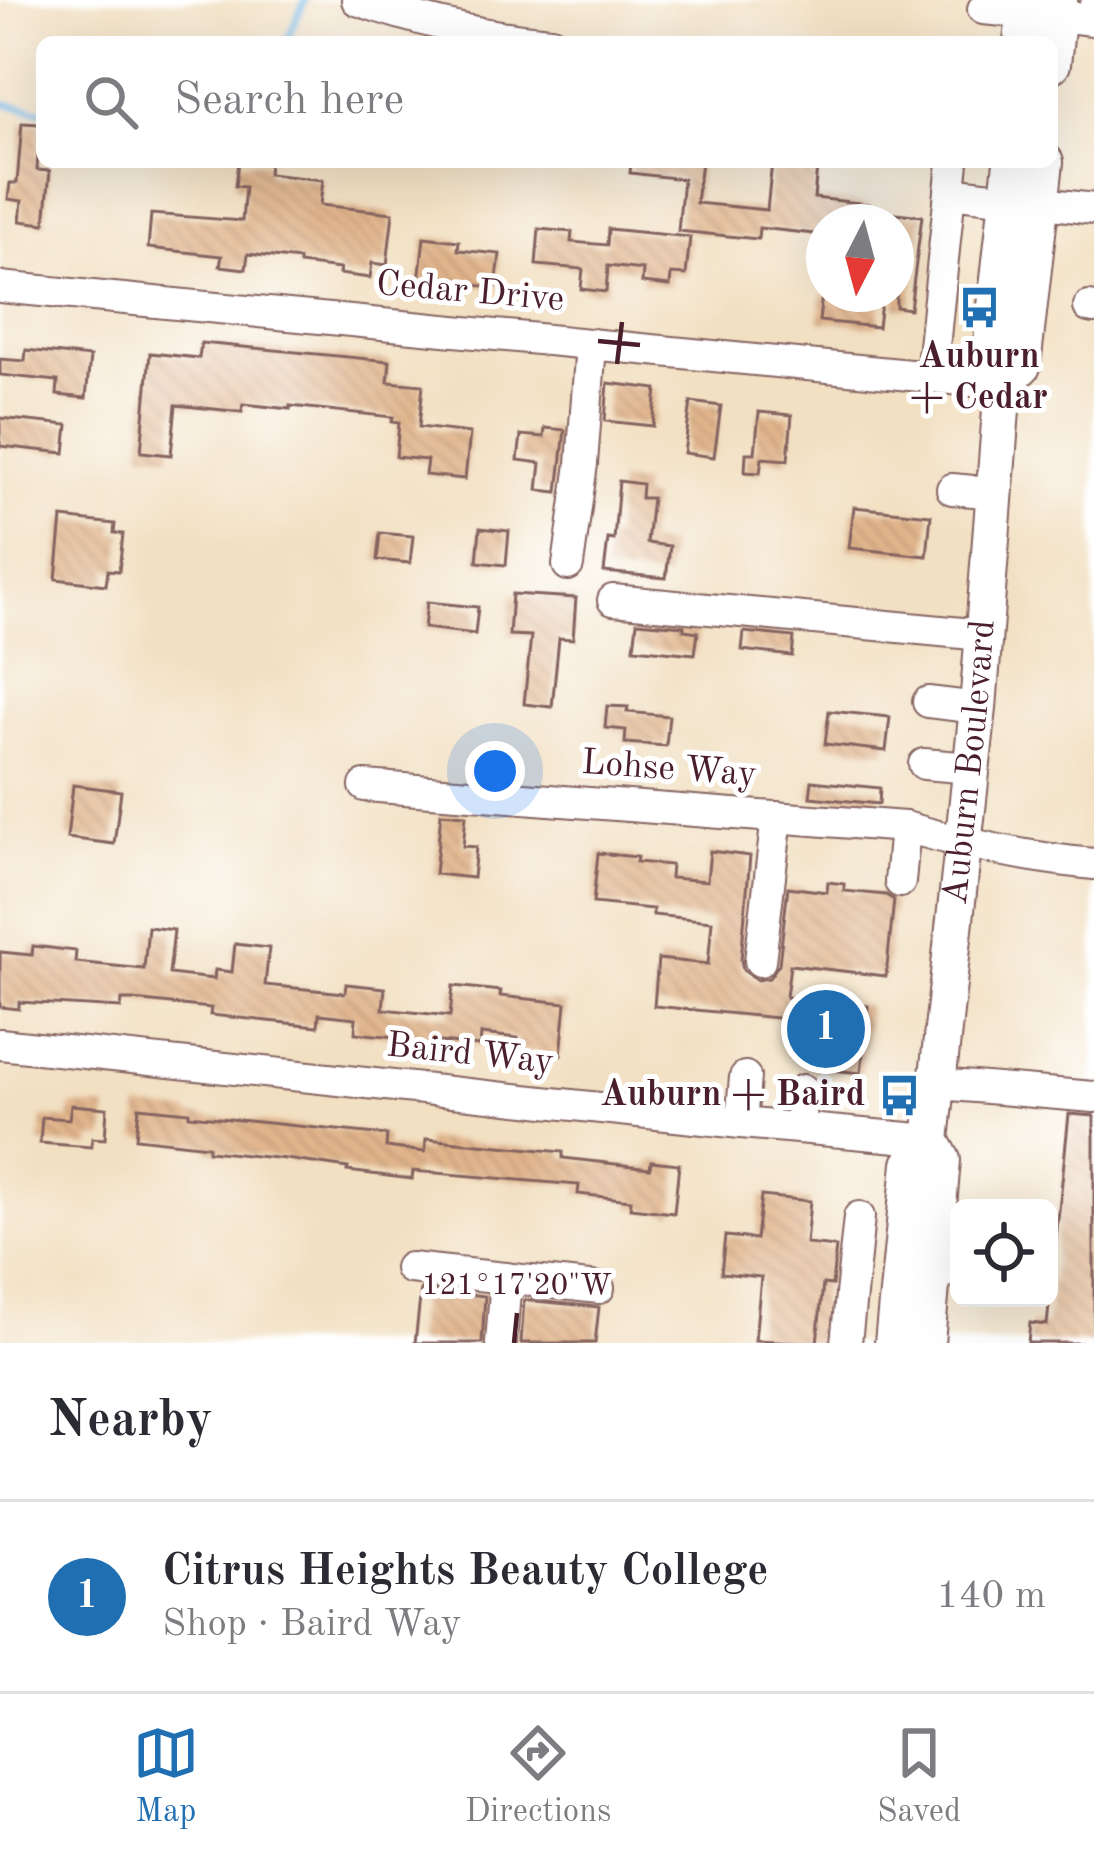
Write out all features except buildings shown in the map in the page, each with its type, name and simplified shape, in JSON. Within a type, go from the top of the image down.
[{"type":"main road","name":"Auburn Boulevard","points":[[894,1333],[911,1164],[931,1140],[939,1084],[978,708],[1004,384],[1022,365],[1021,188]]},
{"type":"main road","name":"Auburn Boulevard","points":[[926,1343],[946,1271],[941,1160],[931,1140]]},
{"type":"street","points":[[357,0],[503,36]]},
{"type":"street","points":[[983,9],[1093,20],[1094,9]]},
{"type":"street","points":[[931,376],[951,177],[1021,188],[1094,208]]},
{"type":"street","name":"Cedar Drive","points":[[0,287],[1004,384]]},
{"type":"street","points":[[568,566],[591,344]]},
{"type":"street","points":[[952,489],[994,493]]},
{"type":"street","points":[[613,600],[983,635]]},
{"type":"street","points":[[928,703],[978,708]]},
{"type":"street","points":[[924,764],[971,768]]},
{"type":"street","name":"Lohse Way","points":[[365,786],[905,826],[1032,858],[1094,864]]},
{"type":"street","points":[[760,961],[777,817]]},
{"type":"street","points":[[900,882],[905,826]]},
{"type":"street","name":"Baird Way","points":[[0,1045],[615,1101],[674,1102],[741,1123],[931,1140]]},
{"type":"street","points":[[741,1123],[746,1078]]},
{"type":"street","points":[[939,1084],[1094,1097]]},
{"type":"street","points":[[800,1127],[803,1090]]},
{"type":"street","points":[[894,1333],[848,1331],[851,1217],[906,1222]]},
{"type":"street","points":[[410,1268],[599,1288]]},
{"type":"street","points":[[501,1343],[506,1278]]},
{"type":"waterway","points":[[289,36],[305,0]]},
{"type":"waterway","points":[[0,103],[36,110]]},
{"type":"place","name":"Auburn + Cedar","points":[[979,308]]},
{"type":"place","name":"Citrus Heights Beauty College","points":[[826,1029]]},
{"type":"place","name":"Auburn + Baird","points":[[899,1096]]}]
